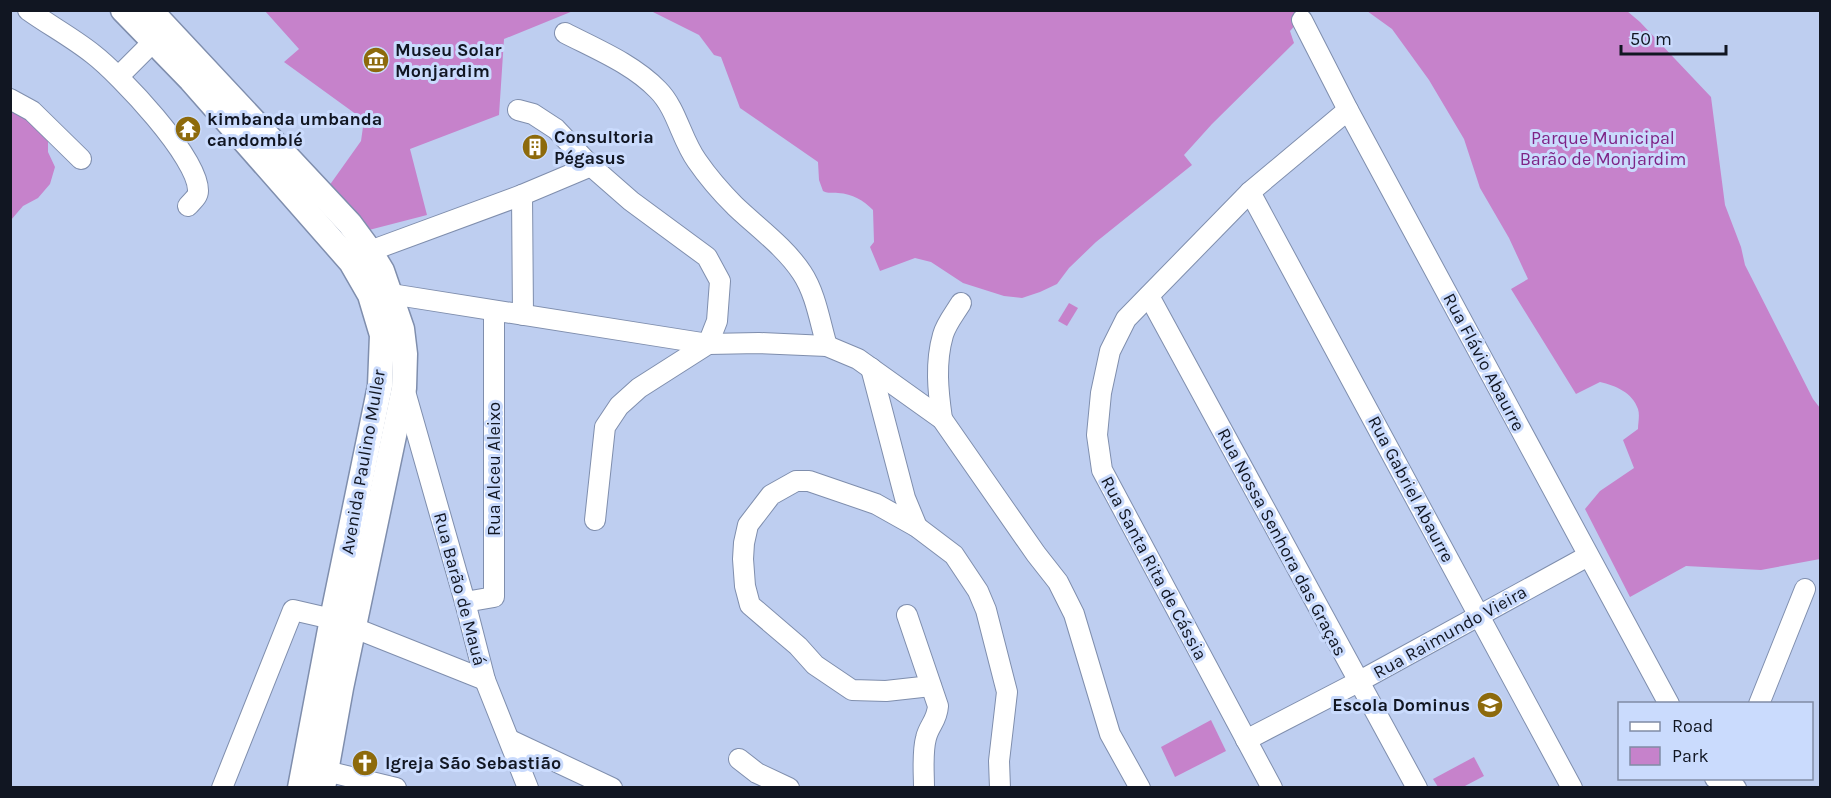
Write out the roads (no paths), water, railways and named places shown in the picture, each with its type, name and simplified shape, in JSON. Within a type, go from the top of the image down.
[{"type":"main road","name":"Avenida Paulino Muller","points":[[123,10],[154,41],[351,262],[370,295],[382,334],[380,386],[300,788]]},
{"type":"main road","name":"Avenida Paulino Muller","points":[[150,10],[350,224],[382,271],[402,329],[405,354],[404,388],[341,688],[325,779]]},
{"type":"street","points":[[28,10],[92,53],[119,76],[176,143],[195,175],[198,192],[188,206]]},
{"type":"street","name":"Rua Flávio Abaurre","points":[[1302,20],[1348,110],[1668,702]]},
{"type":"street","points":[[565,33],[615,59],[639,74],[658,90],[671,108],[695,159],[729,200],[788,255],[803,274],[812,294],[827,346]]},
{"type":"street","points":[[119,76],[154,41]]},
{"type":"street","points":[[10,99],[32,111],[81,159]]},
{"type":"street","points":[[518,110],[533,114],[556,129],[591,166],[631,201],[707,257],[720,281],[717,321],[708,344],[639,388],[619,406],[605,428],[595,520]]},
{"type":"street","name":"Rua Santa Rita de Cássia","points":[[1272,788],[1102,470],[1097,435],[1101,393],[1110,351],[1126,319],[1250,192],[1348,110]]},
{"type":"street","points":[[369,251],[522,195],[591,166]]},
{"type":"street","name":"Rua Gabriel Abaurre","points":[[1250,192],[1572,788]]},
{"type":"street","points":[[522,195],[523,315]]},
{"type":"street","points":[[391,294],[708,344],[759,343],[827,346],[849,354],[871,368],[942,419],[1036,555],[1058,582],[1074,614],[1110,734],[1140,788]]},
{"type":"street","name":"Rua Nossa Senhora das Graças","points":[[1149,296],[1417,788]]},
{"type":"street","points":[[942,419],[938,379],[943,334],[961,303]]},
{"type":"street","name":"Rua Alceu Aleixo","points":[[465,602],[494,597],[494,312]]},
{"type":"street","points":[[871,368],[906,498],[917,527]]},
{"type":"street","name":"Rua Barão de Mauá","points":[[404,388],[485,680],[528,787]]},
{"type":"street","points":[[931,686],[886,691],[852,690],[815,665],[798,646],[750,604],[745,586],[743,559],[748,525],[771,495],[796,481],[810,481],[876,504],[917,527],[954,555],[978,591],[986,610],[1007,693],[999,761],[1000,788]]},
{"type":"street","name":"Rua Raimundo Vieira","points":[[1246,740],[1358,682],[1588,556]]},
{"type":"street","points":[[1760,702],[1805,589]]},
{"type":"street","points":[[222,788],[293,610],[355,627],[485,680]]},
{"type":"street","points":[[907,615],[938,706],[937,718],[927,732],[924,742],[924,788]]},
{"type":"street","points":[[510,740],[612,788]]},
{"type":"street","points":[[739,759],[757,773],[789,788]]},
{"type":"street","points":[[325,779],[396,788]]},
{"type":"place","name":"Museu Solar Monjardim","points":[[376,60]]},
{"type":"place","name":"kimbanda umbanda candomblé","points":[[188,129]]},
{"type":"place","name":"Consultoria Pégasus","points":[[535,147]]},
{"type":"place","name":"Escola Dominus","points":[[1490,705]]},
{"type":"place","name":"Igreja São Sebastião","points":[[365,763]]},
{"type":"park label","name":"Parque Municipal Barão de Monjardim","points":[[1603,148]]}]
